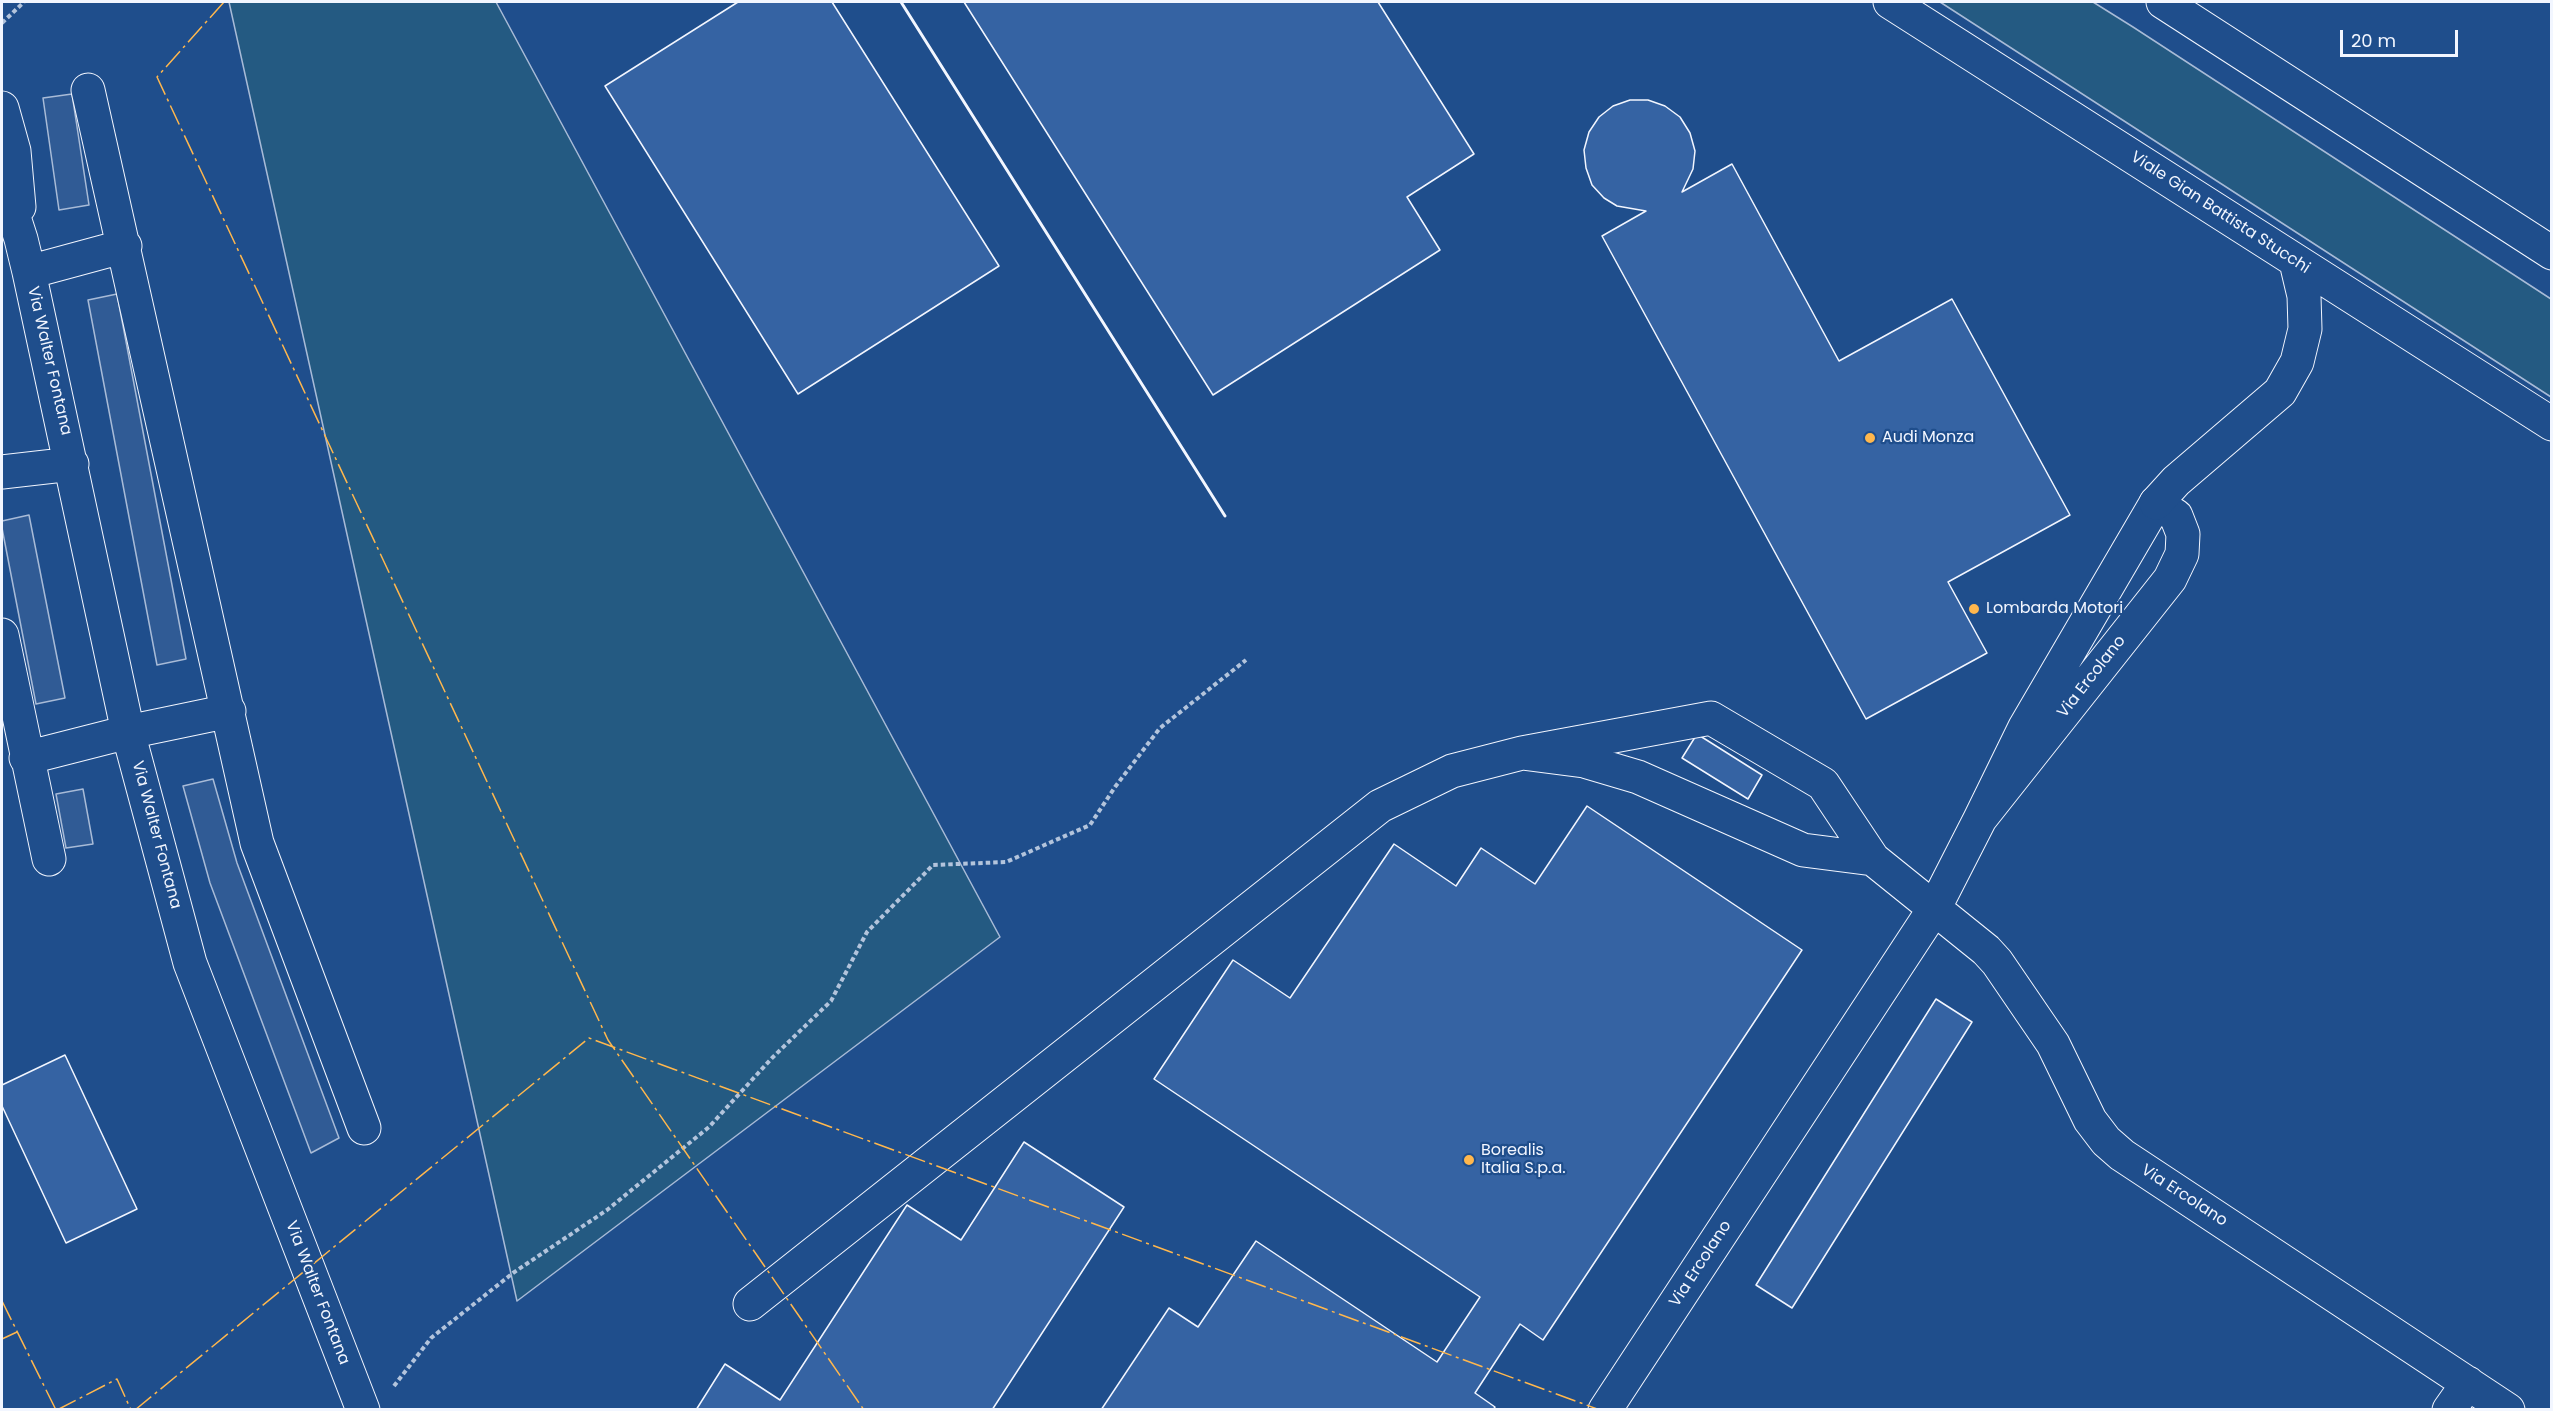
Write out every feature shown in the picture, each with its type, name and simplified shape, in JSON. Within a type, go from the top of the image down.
[{"type":"street","name":"Viale Gian Battista Stucchi","points":[[1890,2],[2552,424]]},
{"type":"street","points":[[2163,2],[2552,253]]},
{"type":"street","points":[[88,90],[125,246],[257,843],[364,1128]]},
{"type":"street","name":"Via Walter Fontana","points":[[2,108],[14,151],[21,239]]},
{"type":"street","name":"Via Walter Fontana","points":[[2,180],[29,272],[128,732],[190,963],[363,1410]]},
{"type":"street","points":[[29,272],[125,246]]},
{"type":"street","points":[[2156,503],[2176,481],[2280,392],[2297,362],[2305,330],[2304,296],[2296,262]]},
{"type":"street","points":[[2,472],[72,464]]},
{"type":"street","name":"Via Ercolano","points":[[1605,1410],[1934,909],[2025,727],[2156,503],[2175,516],[2183,534],[2182,554],[2170,579],[1980,819]]},
{"type":"street","points":[[2,634],[26,758],[49,859]]},
{"type":"street","points":[[26,758],[128,732],[229,711]]},
{"type":"street","points":[[750,1304],[1380,806],[1452,771],[1522,753],[1711,718],[1823,784],[1873,859],[1934,909]]},
{"type":"street","points":[[1522,753],[1584,761],[1638,777],[1803,850],[1873,859]]},
{"type":"street","name":"Via Ercolano","points":[[1934,909],[1986,950],[1997,962],[2053,1044],[2090,1120],[2106,1141],[2122,1155],[2508,1410]]},
{"type":"street","points":[[2449,1410],[2468,1383]]},
{"type":"path","points":[[2,23],[24,2]]},
{"type":"path","points":[[390,1391],[431,1338],[513,1273],[607,1210],[708,1127],[772,1058],[831,1000],[867,932],[933,865],[1006,862],[1090,825],[1115,787],[1160,728],[1246,660]]},
{"type":"shaded area","points":[[229,2],[496,2],[1000,937],[517,1301]]},
{"type":"shaded area","points":[[1940,2],[2093,2],[2133,27],[2551,299],[2551,397]]},
{"type":"shaded area","points":[[72,94],[89,205],[59,210],[43,98]]},
{"type":"shaded area","points":[[117,294],[186,659],[157,665],[88,300]]},
{"type":"shaded area","points":[[29,515],[65,698],[36,704],[2,528],[2,521]]},
{"type":"shaded area","points":[[213,779],[237,863],[339,1138],[311,1153],[210,883],[183,786]]},
{"type":"shaded area","points":[[83,789],[93,844],[66,848],[56,794]]},
{"type":"building","points":[[738,2],[832,2],[999,266],[798,394],[605,86]]},
{"type":"building","points":[[964,2],[1378,2],[1474,154],[1407,197],[1440,250],[1213,395]]},
{"type":"building","name":"Audi Monza","points":[[1630,100],[1648,100],[1665,106],[1680,117],[1690,133],[1695,151],[1693,169],[1682,192],[1732,164],[1839,361],[1952,299],[2070,515],[1948,582],[1987,653],[1866,719],[1602,236],[1646,211],[1617,206],[1604,198],[1592,185],[1586,168],[1584,150],[1589,132],[1599,117],[1613,106]]},
{"type":"building","points":[[1697,734],[1762,775],[1748,799],[1682,758]]},
{"type":"building","name":"Borealis Italia S.p.a.","points":[[1587,806],[1802,950],[1543,1340],[1520,1324],[1475,1393],[1495,1407],[1493,1410],[1101,1410],[1169,1308],[1198,1327],[1256,1241],[1437,1362],[1480,1297],[1154,1079],[1233,960],[1290,998],[1394,844],[1456,886],[1481,848],[1535,884]]},
{"type":"building","points":[[1936,999],[1972,1022],[1792,1308],[1756,1285]]},
{"type":"building","points":[[65,1055],[137,1209],[66,1243],[2,1106],[2,1085]]},
{"type":"building","points":[[1024,1142],[1124,1207],[992,1410],[696,1410],[725,1364],[780,1400],[907,1205],[961,1240]]},
{"type":"wall","points":[[901,2],[1225,516]]},
{"type":"power","points":[[224,2],[157,77],[608,1040],[864,1410]]},
{"type":"power","points":[[135,1410],[589,1038],[1600,1410]]},
{"type":"power","points":[[2,1301],[56,1410]]},
{"type":"power","points":[[2,1339],[17,1332]]},
{"type":"power","points":[[57,1410],[117,1379],[131,1410]]},
{"type":"place","name":"Audi Monza","points":[[1870,438]]},
{"type":"place","name":"Lombarda Motori","points":[[1974,609]]},
{"type":"place","name":"Borealis Italia S.p.a.","points":[[1469,1160]]}]
